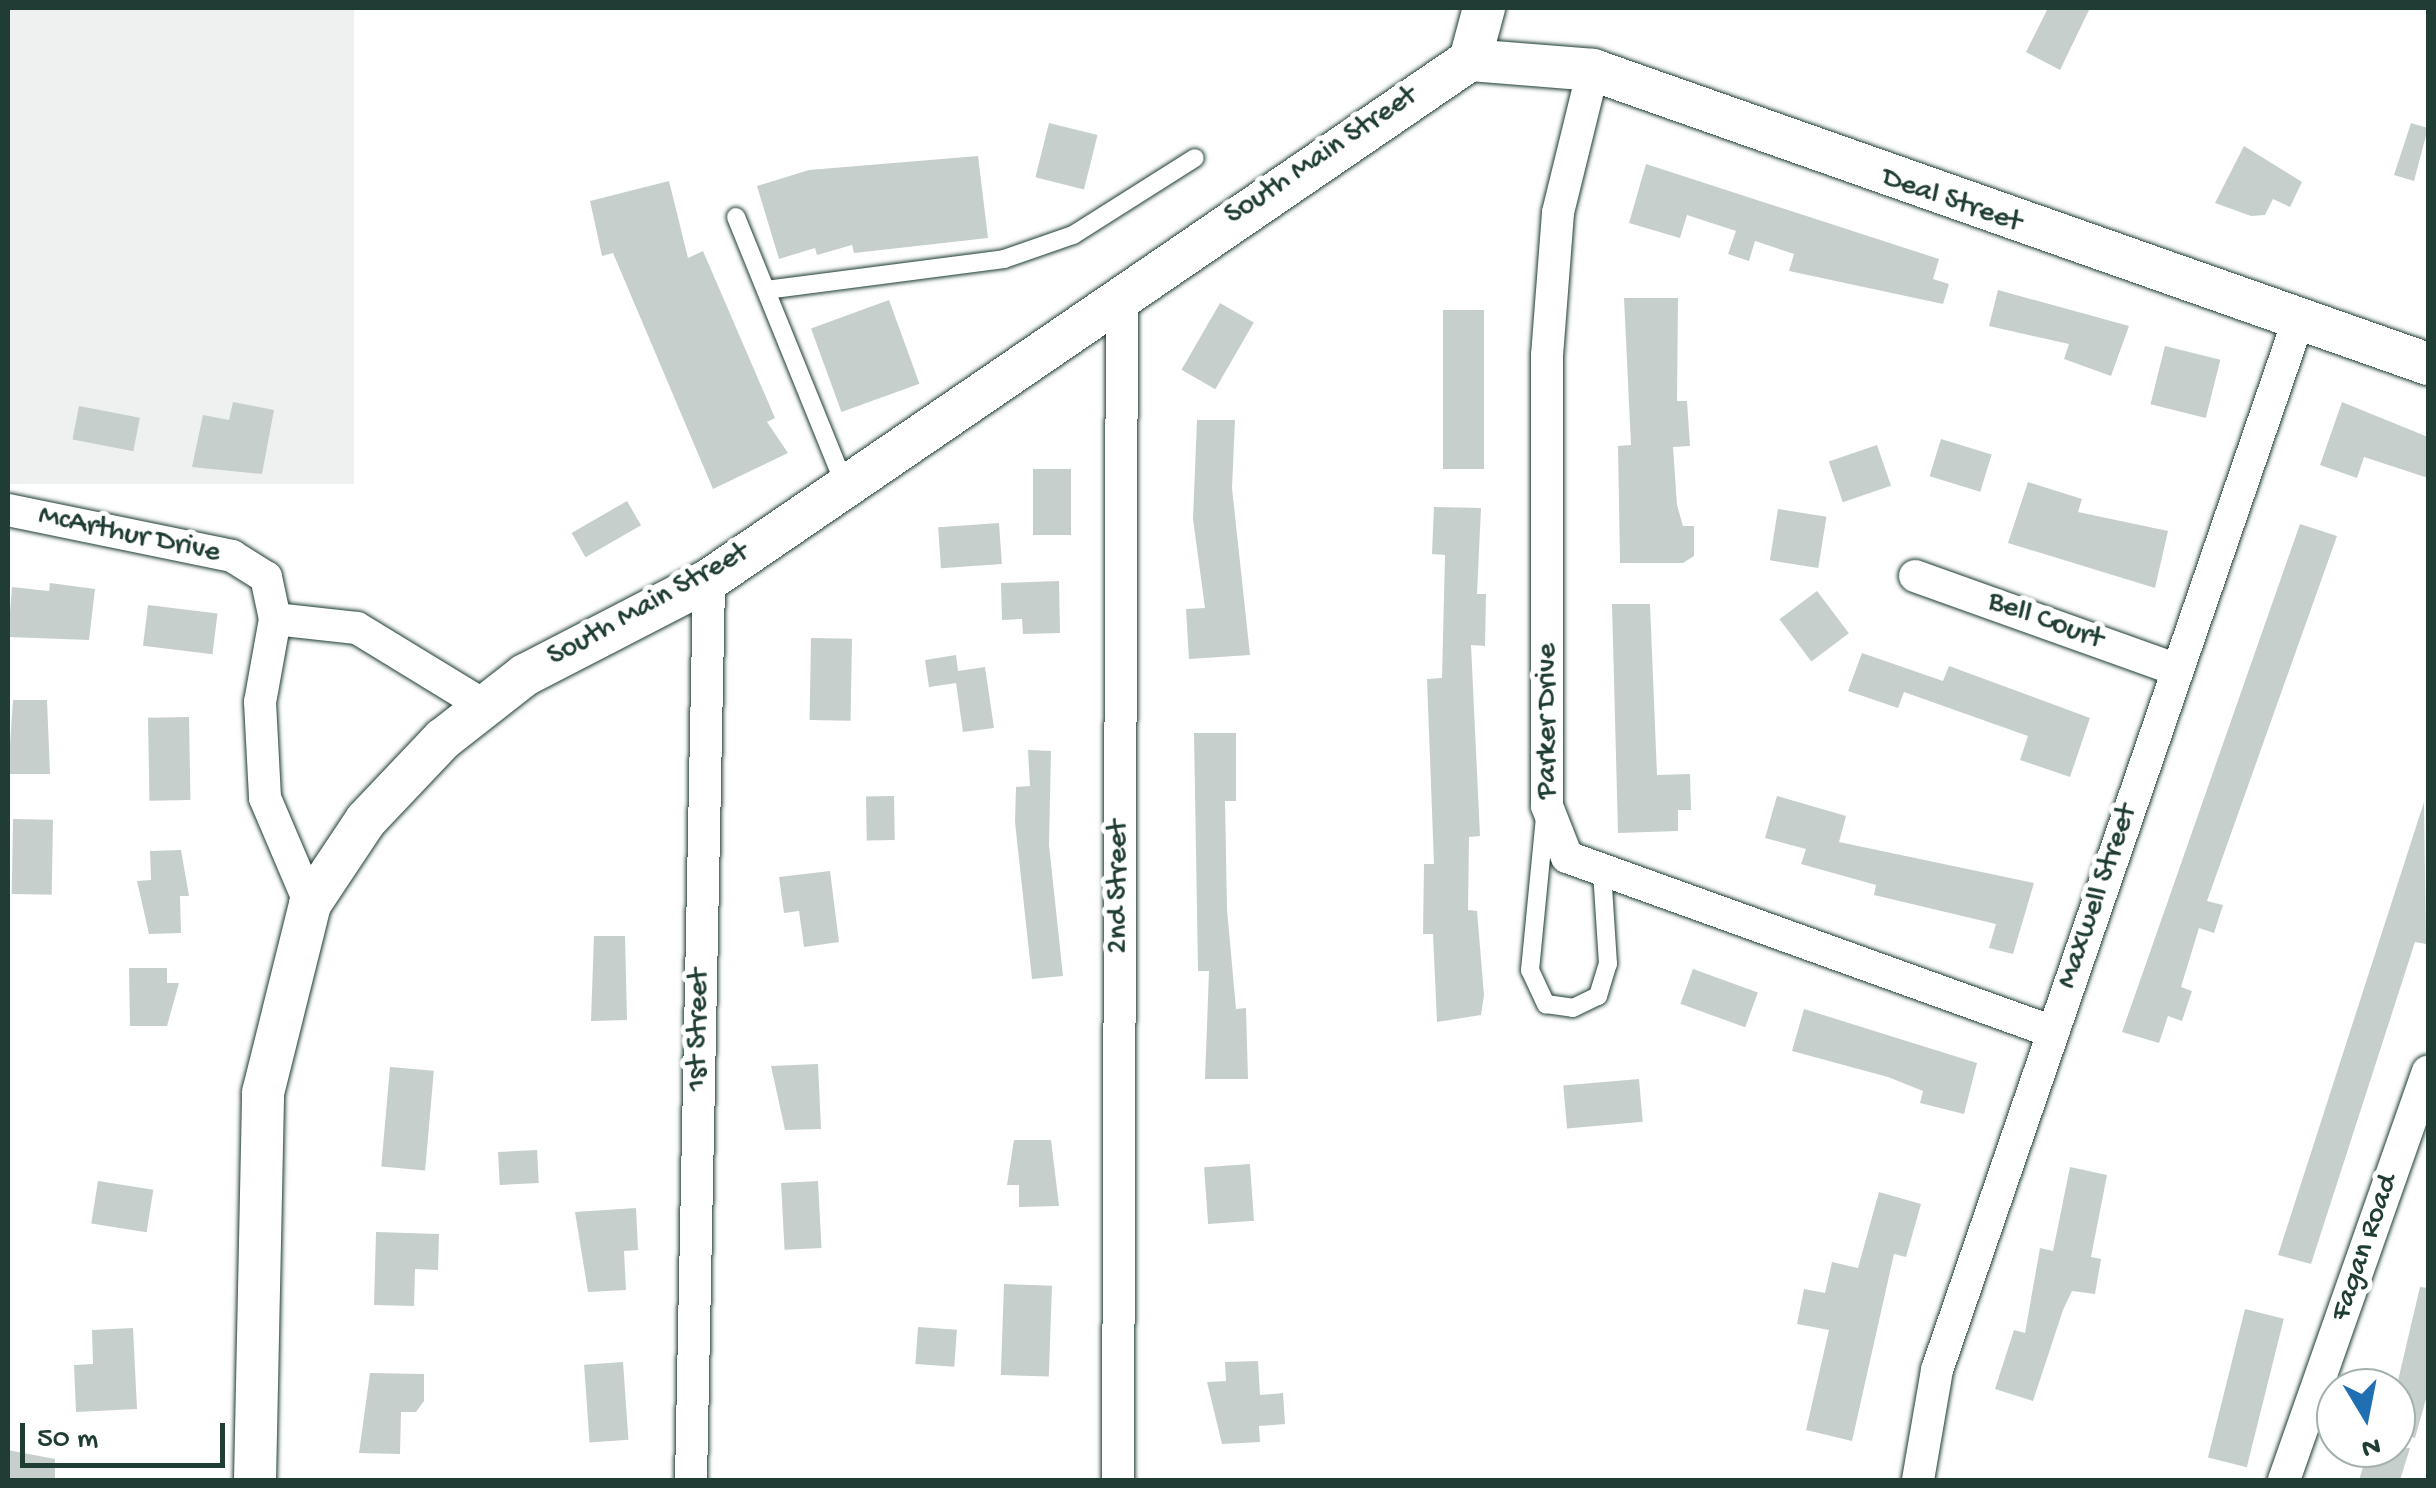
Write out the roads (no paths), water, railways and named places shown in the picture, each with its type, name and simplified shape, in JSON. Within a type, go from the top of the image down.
[{"type":"street","points":[[1470,60],[1484,8]]},
{"type":"street","name":"Deal Street","points":[[1470,60],[1592,70],[2428,364]]},
{"type":"street","name":"South Main Street","points":[[255,1480],[263,1093],[310,904],[401,778],[526,675],[709,580],[1122,294],[1470,60]]},
{"type":"street","name":"Parker Drive","points":[[1592,70],[1558,213],[1547,355],[1547,806],[1567,858],[2053,1032]]},
{"type":"street","name":"2nd Street","points":[[1118,1480],[1122,294]]},
{"type":"street","name":"Maxwell Street","points":[[1918,1480],[1936,1370],[2299,318]]},
{"type":"street","name":"McArthur Drive","points":[[8,510],[232,556],[266,576],[275,619],[260,702],[265,798],[310,904]]},
{"type":"street","name":"Bell Court","points":[[1915,576],[2175,669]]},
{"type":"street","name":"1st Street","points":[[690,1480],[709,580]]},
{"type":"street","points":[[275,619],[358,628],[485,706]]},
{"type":"street","name":"Fagan Road","points":[[2284,1480],[2428,1072]]},
{"type":"lane","points":[[766,290],[1004,260],[1073,235],[1195,158]]},
{"type":"lane","points":[[736,217],[846,486]]},
{"type":"lane","points":[[1547,806],[1530,970],[1546,1004],[1572,1008],[1598,996],[1608,964],[1602,870]]}]
